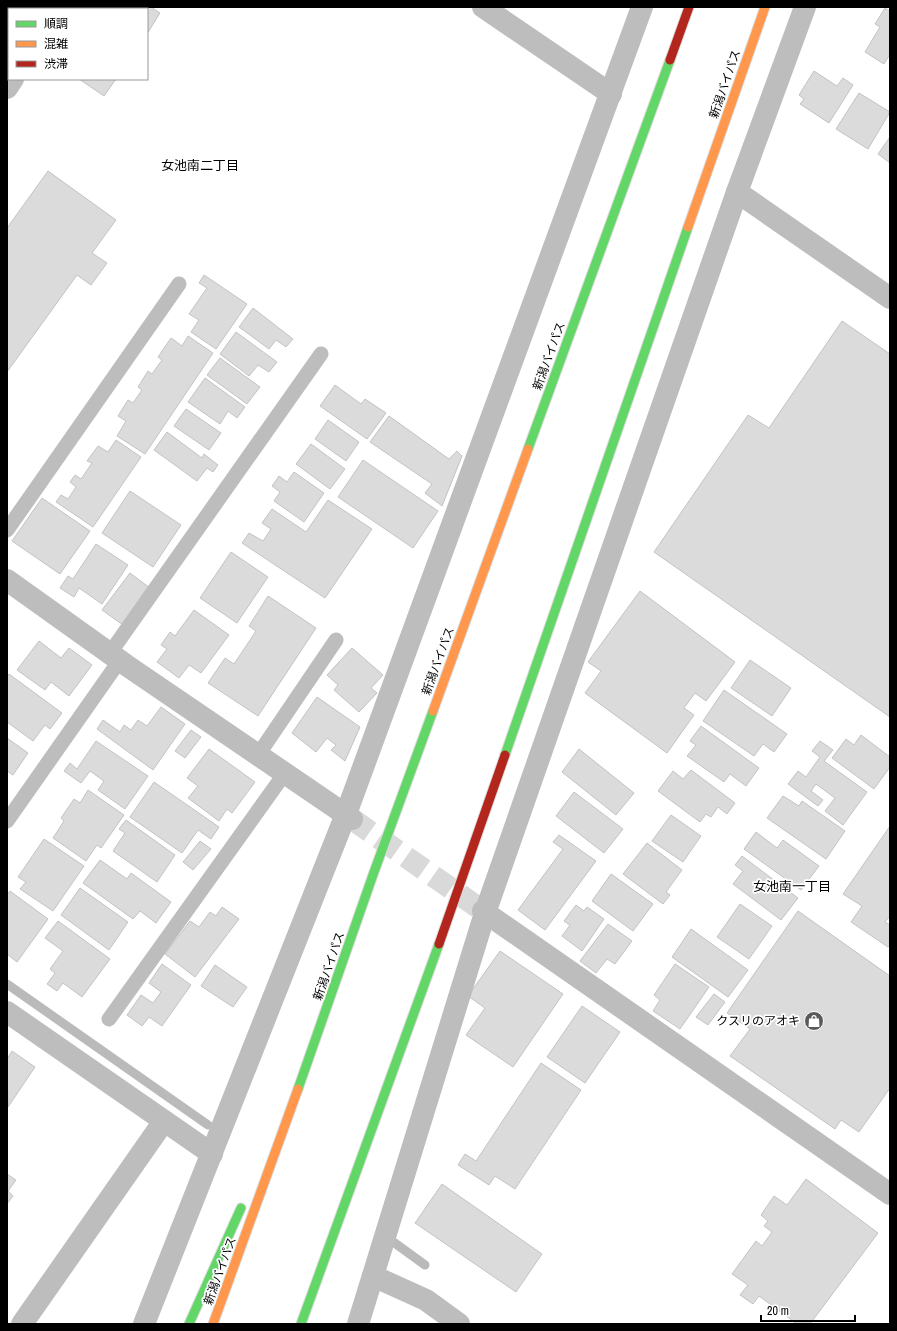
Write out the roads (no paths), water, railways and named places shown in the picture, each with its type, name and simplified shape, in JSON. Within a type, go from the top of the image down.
[{"type":"highway","name":"新潟バイパス","points":[[213,1324],[314,1045],[376,865],[689,7]]},
{"type":"highway","name":"新潟バイパス","points":[[302,1324],[451,910],[765,7]]},
{"type":"highway","points":[[263,1159],[314,1045]]},
{"type":"highway","points":[[189,1324],[244,1202]]},
{"type":"street","points":[[483,7],[611,94]]},
{"type":"street","points":[[144,1324],[349,817],[642,7]]},
{"type":"street","points":[[358,1324],[484,912],[737,192],[805,7]]},
{"type":"street","points":[[737,192],[890,298]]},
{"type":"street","points":[[7,580],[115,657],[349,817]]},
{"type":"street","points":[[484,912],[890,1194]]},
{"type":"street","points":[[7,1012],[212,1154]]},
{"type":"street","points":[[22,1324],[164,1121]]},
{"type":"street","points":[[373,1276],[426,1300],[459,1324]]},
{"type":"lane","points":[[7,530],[179,284]]},
{"type":"lane","points":[[7,821],[115,657],[321,354]]},
{"type":"lane","points":[[258,755],[336,640]]},
{"type":"lane","points":[[109,1019],[285,773]]},
{"type":"waterway","points":[[7,984],[208,1125]]},
{"type":"waterway","points":[[392,1241],[425,1265]]},
{"type":"tunnel","points":[[352,819],[483,911]]},
{"type":"place","name":"クスリのアオキ","points":[[814,1021]]},
{"type":"district","name":"女池南二丁目","points":[[200,165]]},
{"type":"district","name":"女池南一丁目","points":[[792,886]]}]
